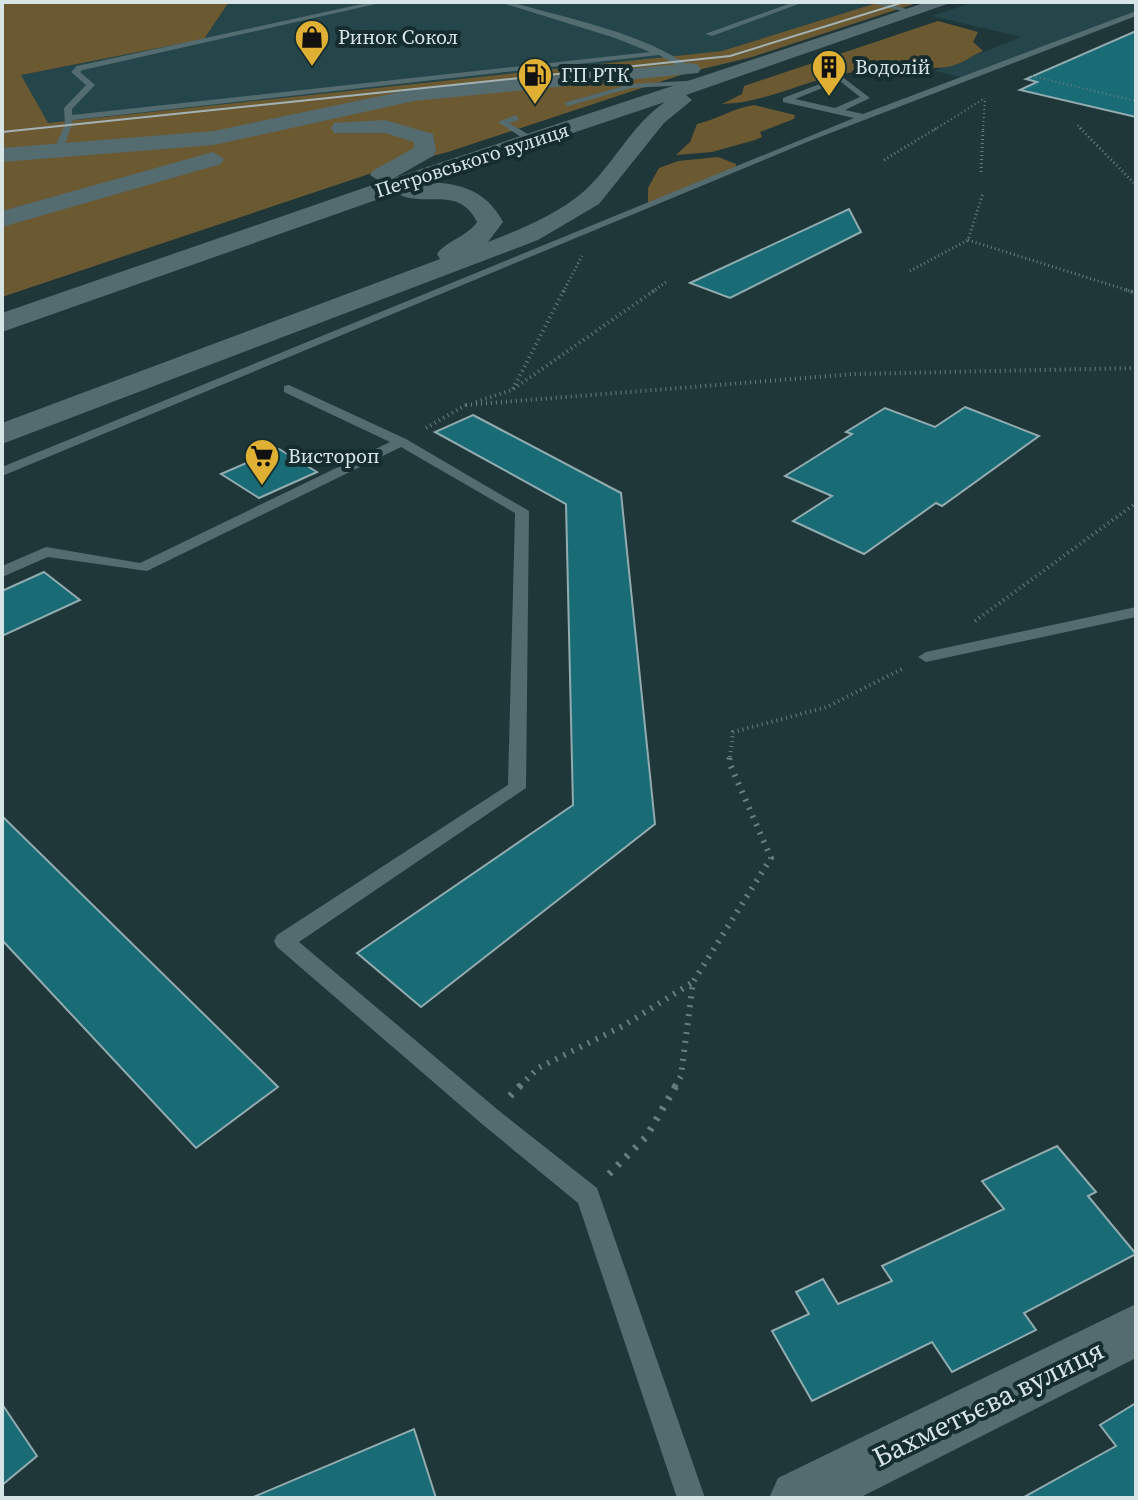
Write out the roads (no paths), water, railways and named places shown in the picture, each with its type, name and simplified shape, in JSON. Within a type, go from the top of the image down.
[{"type":"main road","name":"Петровського вулиця","points":[[2,323],[378,191],[533,141],[697,76],[749,67],[944,2]]},
{"type":"main road","points":[[2,434],[529,235],[590,199],[656,118],[689,96],[749,67]]},
{"type":"main road","points":[[2,155],[214,138],[414,95],[697,76]]},
{"type":"main road","points":[[2,219],[328,130],[385,126],[413,132],[425,139],[425,151],[419,157],[261,232]]},
{"type":"main road","points":[[361,297],[440,259],[482,234],[490,222],[487,211],[464,194],[446,190],[378,191]]},
{"type":"street","name":"Бахметьєва вулиця","points":[[798,1498],[1136,1330]]},
{"type":"lane","points":[[58,151],[69,125],[68,108],[91,85],[75,72],[80,68],[381,2]]},
{"type":"lane","points":[[503,2],[618,36],[660,53],[697,76]]},
{"type":"lane","points":[[709,34],[801,2]]},
{"type":"lane","points":[[808,2],[830,2]]},
{"type":"lane","points":[[872,2],[913,12]]},
{"type":"lane","points":[[2,472],[864,117],[1136,13]]},
{"type":"lane","points":[[68,118],[660,53]]},
{"type":"lane","points":[[568,103],[631,86],[697,76]]},
{"type":"lane","points":[[834,112],[866,98],[841,78],[786,100],[834,112],[864,117]]},
{"type":"lane","points":[[516,118],[502,122],[533,141]]},
{"type":"lane","points":[[236,347],[259,367]]},
{"type":"lane","points":[[289,389],[401,442],[522,511],[517,788],[284,941],[490,1117],[588,1196],[691,1498]]},
{"type":"lane","points":[[2,572],[46,552],[142,568],[401,442]]},
{"type":"lane","points":[[926,657],[1136,612]]},
{"type":"tram line","points":[[2,132],[730,56],[904,2]]},
{"type":"place","name":"Ринок Сокол","points":[[312,68]]},
{"type":"place","name":"Водолій","points":[[829,98]]},
{"type":"place","name":"ГП РТК","points":[[535,106]]},
{"type":"place","name":"Вистороп","points":[[262,487]]}]
